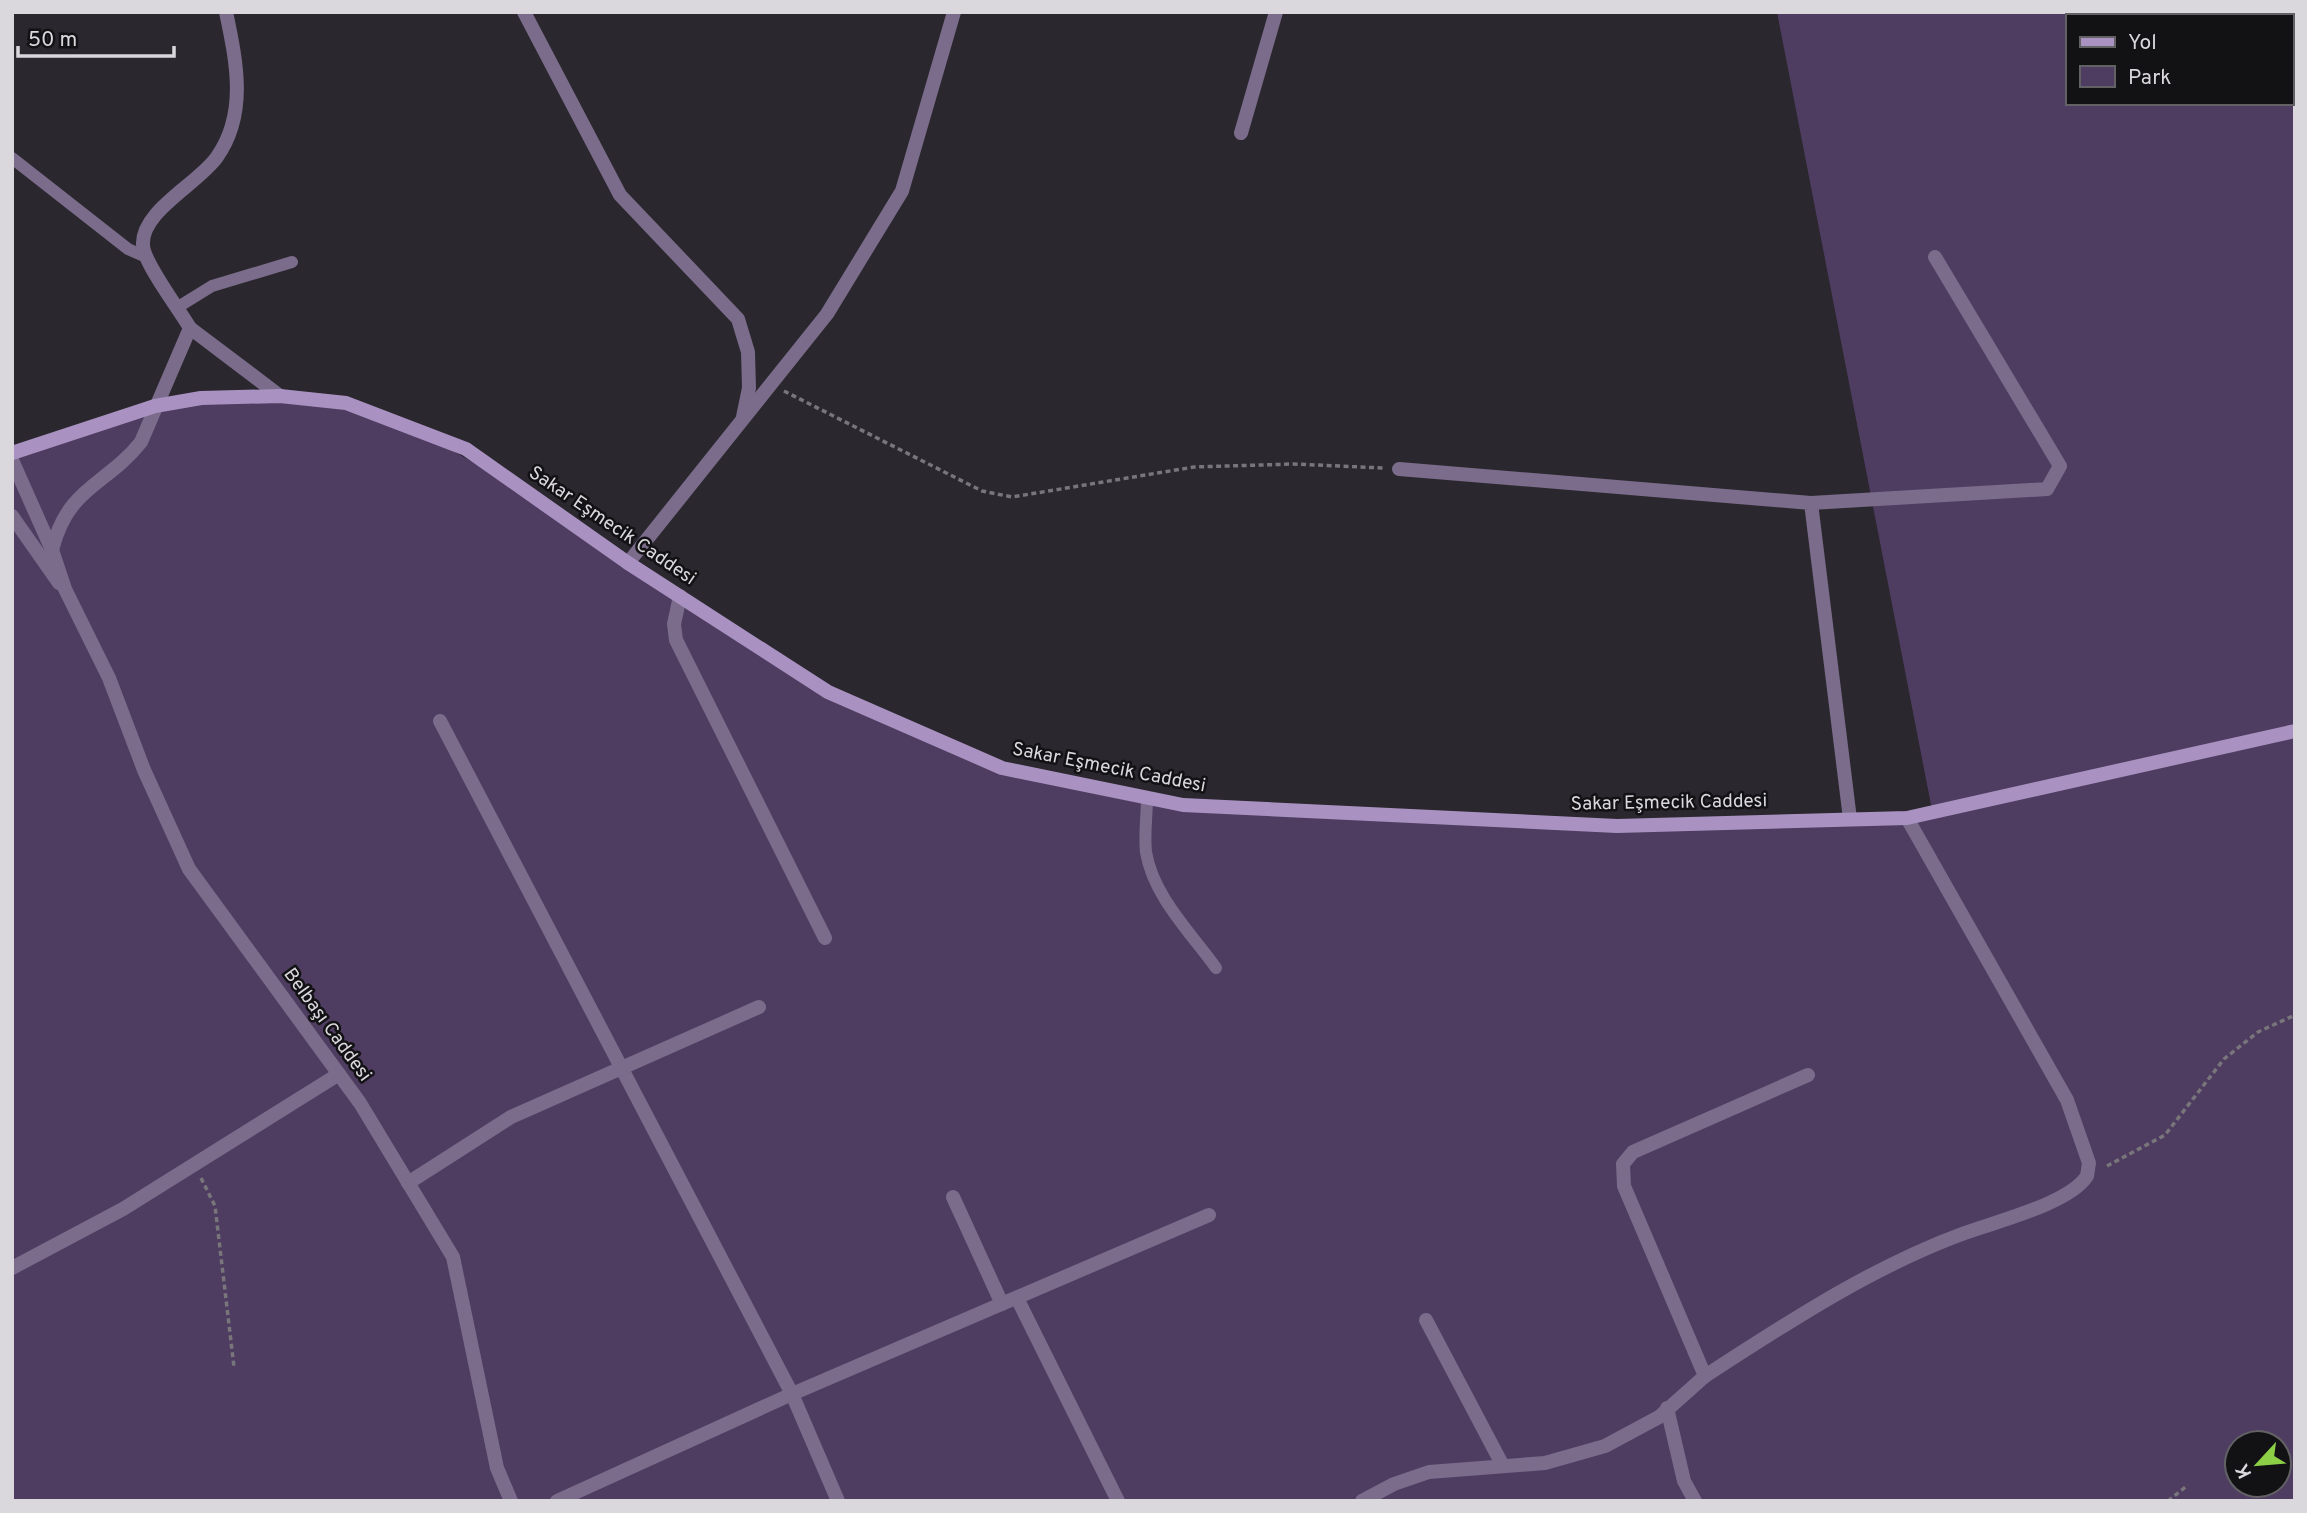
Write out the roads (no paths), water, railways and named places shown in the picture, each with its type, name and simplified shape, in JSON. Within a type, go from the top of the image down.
[{"type":"street","points":[[226,12],[239,72],[236,105],[226,140],[206,170],[156,213],[145,231],[144,256],[190,328],[280,396]]},
{"type":"street","points":[[524,12],[620,195],[738,318],[748,352],[749,388],[742,422]]},
{"type":"street","points":[[628,563],[827,314],[902,191],[954,12]]},
{"type":"street","points":[[1241,133],[1276,12]]},
{"type":"street","points":[[1399,469],[1811,503],[2047,488],[2060,466],[1935,257]]},
{"type":"street","points":[[52,550],[60,526],[74,502],[130,456],[149,425],[190,328]]},
{"type":"street","name":"Sakar Eşmecik Caddesi","points":[[12,453],[155,406],[201,398],[280,396],[346,403],[466,449],[628,563],[828,692],[1002,768],[1183,805],[1617,826],[1907,818],[2295,731]]},
{"type":"street","name":"Belbaşı Caddesi","points":[[12,460],[52,550],[65,589],[109,678],[144,770],[188,869],[339,1074],[453,1257],[497,1468],[511,1501]]},
{"type":"street","points":[[1811,503],[1850,819]]},
{"type":"street","name":"Belbaşı Caddesi","points":[[12,516],[65,589]]},
{"type":"street","points":[[680,596],[674,624],[676,640],[825,938]]},
{"type":"street","points":[[440,721],[792,1394],[838,1501]]},
{"type":"street","points":[[1362,1501],[1394,1484],[1429,1472],[1545,1463],[1605,1446],[1659,1417],[1705,1376],[1822,1301],[1947,1239],[2058,1198],[2087,1175],[2089,1164],[2067,1100],[1907,818]]},
{"type":"street","points":[[408,1183],[511,1117],[759,1007]]},
{"type":"street","points":[[12,1268],[123,1209],[339,1074]]},
{"type":"street","points":[[1705,1376],[1624,1186],[1623,1164],[1633,1152],[1808,1074]]},
{"type":"street","points":[[953,1197],[1002,1304]]},
{"type":"street","points":[[557,1501],[792,1394],[1209,1215]]},
{"type":"street","points":[[1017,1298],[1118,1501]]},
{"type":"street","points":[[1426,1320],[1503,1466]]},
{"type":"street","points":[[1667,1408],[1684,1481],[1695,1501]]},
{"type":"lane","points":[[12,159],[128,249],[144,256]]},
{"type":"lane","points":[[178,307],[212,286],[292,262]]},
{"type":"lane","points":[[1147,798],[1146,851],[1154,877],[1165,899],[1216,968]]}]
